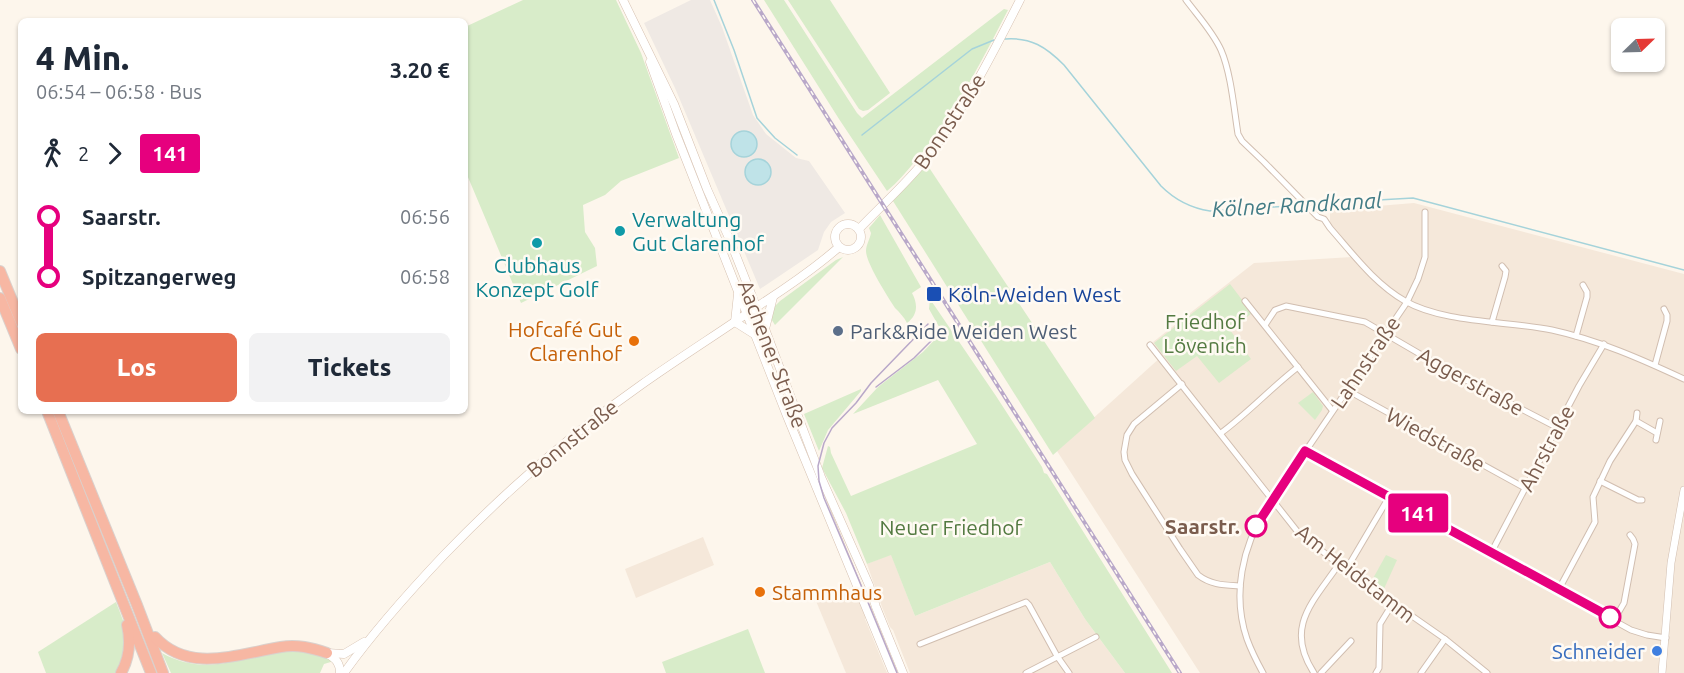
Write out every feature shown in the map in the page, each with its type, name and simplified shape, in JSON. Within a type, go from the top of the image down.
[{"type":"highway","points":[[0,271],[18,315]]},
{"type":"highway","points":[[0,298],[18,342]]},
{"type":"highway","points":[[47,414],[151,673]]},
{"type":"highway","points":[[59,414],[163,673]]},
{"type":"highway","points":[[121,598],[130,644],[128,659],[121,673]]},
{"type":"highway","points":[[137,605],[164,651],[173,660],[188,667]]},
{"type":"highway","points":[[212,670],[280,647],[304,646],[327,653]]},
{"type":"main road","name":"Aachener Straße","points":[[623,0],[674,105],[765,329],[799,424],[872,590],[876,607],[903,673]]},
{"type":"main road","name":"Bonnstraße","points":[[859,229],[891,199],[931,152],[970,94],[1020,0]]},
{"type":"main road","name":"Aachener Straße","points":[[640,35],[676,134],[819,498],[893,673]]},
{"type":"main road","points":[[851,224],[859,229],[862,237],[859,246],[846,251],[839,247],[835,238],[839,228],[851,224]]},
{"type":"main road","name":"Bonnstraße","points":[[346,672],[417,583],[522,478],[607,410],[773,297],[839,247]]},
{"type":"main road","points":[[738,293],[735,322],[754,334]]},
{"type":"main road","points":[[765,329],[773,297]]},
{"type":"main road","points":[[856,584],[857,579],[861,578],[872,590]]},
{"type":"main road","points":[[327,653],[344,654],[371,638]]},
{"type":"main road","points":[[327,653],[336,659],[346,672]]},
{"type":"street","points":[[1186,0],[1222,51],[1240,138],[1318,217],[1324,219],[1381,284],[1407,302],[1449,316],[1551,330],[1576,336],[1604,344],[1684,379]]},
{"type":"street","name":"Lahnstraße","points":[[1263,673],[1247,639],[1242,621],[1240,586],[1244,558],[1253,531],[1332,410],[1407,302],[1425,257],[1425,212]]},
{"type":"street","points":[[1492,322],[1505,277],[1506,271],[1502,266]]},
{"type":"street","points":[[1576,336],[1587,297],[1583,285]]},
{"type":"street","points":[[1245,301],[1332,410]]},
{"type":"street","name":"Aggerstraße","points":[[1265,325],[1275,310],[1286,306],[1358,320],[1456,375],[1558,428]]},
{"type":"street","points":[[1655,365],[1667,321],[1664,309]]},
{"type":"street","name":"Ahrstraße","points":[[1491,553],[1604,344]]},
{"type":"street","name":"Am Heidstamm","points":[[1150,345],[1297,531],[1346,570],[1445,639],[1487,673]]},
{"type":"street","points":[[1221,433],[1246,414],[1269,390],[1298,367]]},
{"type":"street","points":[[1182,384],[1134,424],[1125,441],[1125,460],[1198,575],[1217,585],[1240,586]]},
{"type":"street","name":"Wiedstraße","points":[[1347,390],[1525,488]]},
{"type":"street","points":[[1559,590],[1595,522],[1593,497],[1600,481],[1636,421],[1637,413]]},
{"type":"street","points":[[1636,421],[1657,433]]},
{"type":"street","points":[[1656,440],[1660,421]]},
{"type":"street","points":[[1305,451],[1614,620],[1639,632],[1666,638]]},
{"type":"street","points":[[1600,481],[1642,500]]},
{"type":"street","points":[[1662,673],[1671,563],[1684,493]]},
{"type":"street","points":[[1346,570],[1389,497]]},
{"type":"street","points":[[1614,620],[1624,603],[1626,594],[1635,544],[1630,535]]},
{"type":"street","points":[[1314,673],[1303,652],[1302,626],[1309,608],[1339,564]]},
{"type":"street","points":[[920,644],[1026,602],[1069,673]]},
{"type":"street","points":[[1376,673],[1379,668],[1380,624],[1393,603]]},
{"type":"street","points":[[1026,673],[1096,637]]},
{"type":"street","points":[[1420,673],[1445,639]]},
{"type":"street","points":[[1322,673],[1351,641]]},
{"type":"shaded area","points":[[691,0],[710,0],[753,115],[766,134],[796,158],[809,161],[845,213],[831,222],[824,232],[818,250],[760,289],[675,88],[644,23]]},
{"type":"shaded area","points":[[1414,203],[1684,274],[1684,673],[1200,673],[1057,451],[1162,356],[1153,342],[1254,263],[1352,257],[1330,226],[1330,210]]},
{"type":"shaded area","points":[[703,537],[714,565],[636,598],[625,569]]},
{"type":"shaded area","points":[[891,554],[915,616],[1050,562],[1085,619],[1125,673],[910,673],[882,607],[867,564]]},
{"type":"shaded area","points":[[853,587],[887,673],[846,673],[816,601]]},
{"type":"green space","points":[[523,0],[616,0],[641,53],[679,158],[621,181],[605,195],[583,205],[585,232],[595,248],[597,266],[521,303],[468,177],[468,26]]},
{"type":"green space","points":[[764,0],[784,0],[862,118],[1004,9],[1008,10],[966,88],[943,125],[899,180],[887,191]]},
{"type":"green space","points":[[788,0],[830,0],[890,93],[868,110],[859,109]]},
{"type":"green space","points":[[926,163],[1095,418],[1053,455],[893,201]]},
{"type":"green space","points":[[880,215],[921,287],[912,293],[916,309],[907,323],[883,288],[867,256],[866,249],[871,233],[869,228]]},
{"type":"green space","points":[[843,257],[775,325],[770,317],[773,308],[780,301]]},
{"type":"green space","name":"Friedhof Lövenich","points":[[1230,284],[1252,313],[1230,330],[1251,359],[1219,383],[1197,356],[1176,371],[1154,343]]},
{"type":"green space","name":"Neuer Friedhof","points":[[930,299],[996,396],[1044,473],[1047,474],[1172,673],[1125,673],[1085,619],[1050,562],[915,616],[891,555],[867,564],[846,513],[822,468],[828,446],[851,496],[977,444],[938,380],[853,414],[878,387],[923,352],[942,332],[929,309]]},
{"type":"green space","points":[[861,389],[828,430],[819,451],[804,414]]},
{"type":"green space","points":[[1313,392],[1323,406],[1315,420],[1298,403]]},
{"type":"green space","points":[[1386,555],[1397,560],[1383,591],[1371,582]]},
{"type":"green space","points":[[116,602],[124,623],[127,642],[118,673],[46,673],[38,652]]},
{"type":"green space","points":[[748,629],[765,673],[666,673],[662,662]]},
{"type":"green space","points":[[300,648],[334,661],[324,664],[320,673],[171,673],[162,653],[188,663],[213,664]]},
{"type":"water","points":[[744,131],[753,135],[757,144],[753,153],[744,157],[735,153],[731,144],[735,135]]},
{"type":"water","points":[[758,159],[767,163],[771,172],[767,181],[758,185],[749,181],[745,172],[749,163]]},
{"type":"waterway","name":"Kölner Randkanal","points":[[714,0],[757,118],[775,138],[797,155]]},
{"type":"waterway","name":"Kölner Randkanal","points":[[1005,39],[1038,44],[1064,65],[1161,186],[1183,203],[1210,211],[1304,205]]},
{"type":"waterway","name":"Kölner Randkanal","points":[[862,135],[972,49],[994,40]]},
{"type":"waterway","name":"Kölner Randkanal","points":[[1308,204],[1413,198],[1684,270]]},
{"type":"tram line","points":[[897,673],[824,498],[818,466],[824,443],[832,428],[871,383],[928,324]]},
{"type":"tram line","points":[[876,387],[914,358],[938,334]]},
{"type":"railway","points":[[753,0],[1180,673]]},
{"type":"bus line","name":"141","points":[[1256,526],[1305,451],[1610,617]]},
{"type":"place","name":"Verwaltung Gut Clarenhof","points":[[620,231]]},
{"type":"place","name":"Clubhaus Konzept Golf","points":[[537,243]]},
{"type":"place","name":"Köln-Weiden West","points":[[934,294]]},
{"type":"place","name":"Park&Ride Weiden West","points":[[838,331]]},
{"type":"place","name":"Hofcafé Gut Clarenhof","points":[[634,341]]},
{"type":"place","name":"Saarstr.","points":[[1256,526]]},
{"type":"place","name":"Stammhaus","points":[[760,592]]},
{"type":"place","name":"Schneider","points":[[1657,651]]}]
